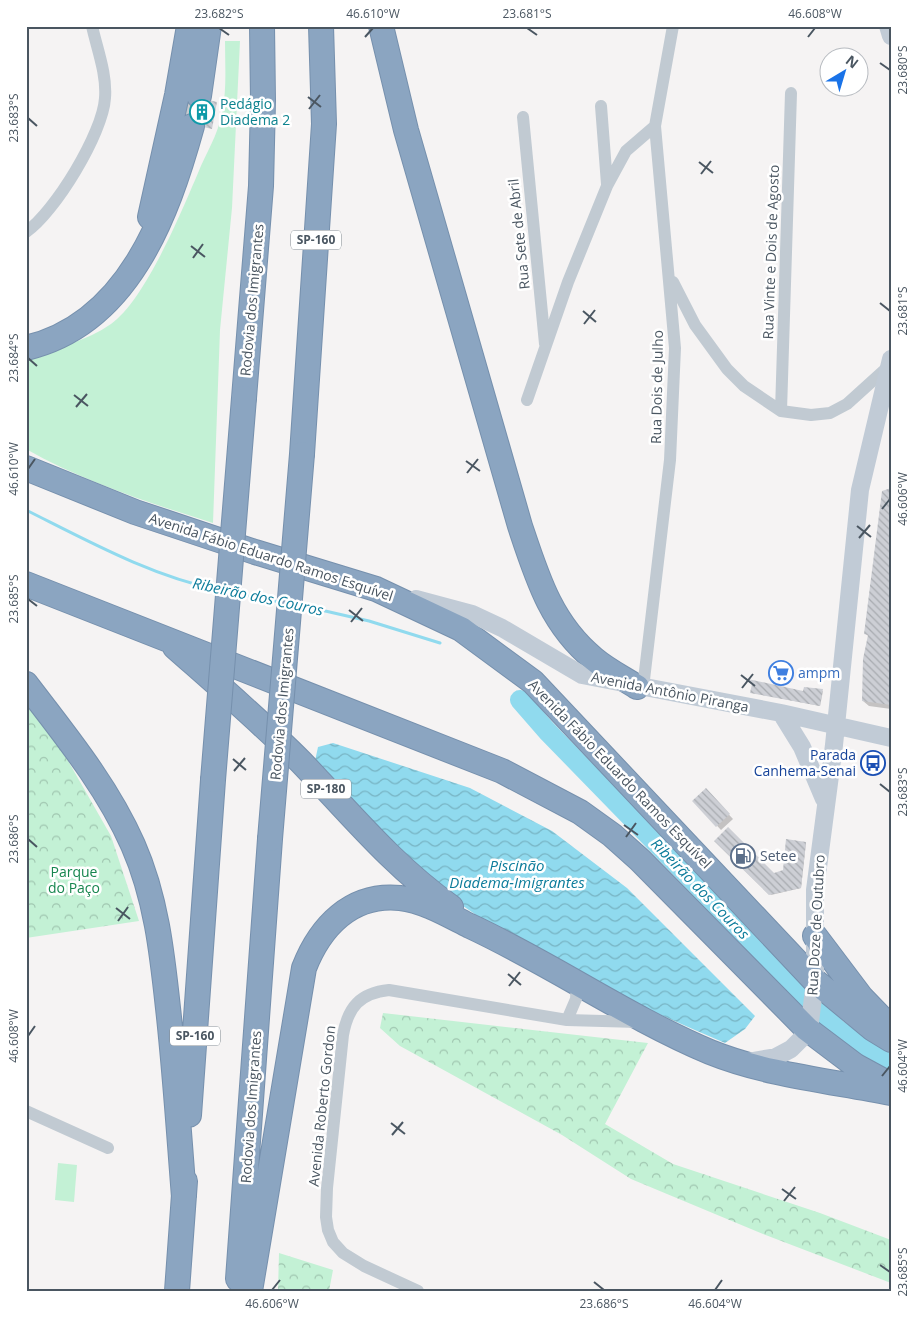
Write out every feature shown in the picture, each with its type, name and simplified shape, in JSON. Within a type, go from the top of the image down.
[{"type":"highway","points":[[142,253],[177,95],[189,26]]},
{"type":"highway","points":[[199,96],[209,26]]},
{"type":"highway","name":"Rodovia dos Imigrantes","points":[[177,1291],[213,780],[261,186],[264,102],[262,26]]},
{"type":"highway","name":"Rodovia dos Imigrantes","points":[[238,1291],[270,839],[302,454],[324,124],[321,26]]},
{"type":"highway","points":[[381,26],[406,130],[520,526],[541,588],[556,617],[575,642],[595,660],[640,688]]},
{"type":"highway","points":[[26,348],[42,344],[68,331],[99,310],[131,274],[161,220],[172,194],[192,126]]},
{"type":"highway","name":"Avenida Fábio Eduardo Ramos Esquível","points":[[26,468],[135,512],[255,552],[376,589],[461,629],[533,682],[814,985],[873,1029],[891,1040]]},
{"type":"highway","name":"SP-180","points":[[30,587],[164,636],[271,732],[403,868],[445,902],[493,936],[577,984],[710,1052],[743,1063]]},
{"type":"highway","points":[[164,636],[502,771],[580,812],[612,835],[640,860],[809,1026],[856,1066],[891,1085]]},
{"type":"highway","points":[[26,684],[97,780],[134,846],[146,878],[161,936],[172,1041],[184,1197]]},
{"type":"highway","points":[[250,1291],[304,968],[313,946],[324,929],[340,915],[359,904],[380,899],[399,898],[432,908],[493,936]]},
{"type":"highway","points":[[815,936],[860,997],[891,1028]]},
{"type":"highway","points":[[743,1063],[891,1093]]},
{"type":"street","points":[[26,232],[51,207],[80,164],[100,123],[105,98],[105,82],[92,26]]},
{"type":"street","name":"Rua Dois de Julho","points":[[640,688],[670,460],[675,348],[655,126],[673,26]]},
{"type":"street","points":[[888,26],[891,36]]},
{"type":"street","name":"Rua Vinte e Dois de Agosto","points":[[781,411],[791,93]]},
{"type":"street","points":[[601,106],[607,186]]},
{"type":"street","name":"Rua Sete de Abril","points":[[523,118],[546,347]]},
{"type":"street","points":[[527,400],[607,186],[626,151],[655,126]]},
{"type":"street","points":[[669,275],[695,325],[727,369],[744,386],[781,411],[811,415],[830,413],[847,404],[890,362]]},
{"type":"street","name":"Rua Doze de Outubro","points":[[809,1026],[814,985],[815,890],[860,490],[890,362]]},
{"type":"street","name":"Avenida Antônio Piranga","points":[[376,589],[472,614],[522,638],[550,658],[582,676],[781,713],[891,738]]},
{"type":"street","points":[[781,713],[802,747],[826,802]]},
{"type":"street","points":[[567,1020],[574,1006],[577,984]]},
{"type":"street","name":"Avenida Roberto Gordon","points":[[418,1291],[364,1266],[343,1253],[333,1242],[328,1230],[326,1217],[327,1188],[343,1035],[345,1021],[352,1008],[361,998],[374,991],[389,990],[567,1020],[650,1022]]},
{"type":"street","name":"SP-180","points":[[743,1063],[776,1058],[791,1049],[809,1026]]},
{"type":"street","points":[[26,1111],[108,1148]]},
{"type":"green space","points":[[225,41],[240,41],[232,208],[220,330],[213,523],[94,482],[26,449],[26,358],[81,340],[102,330],[124,312],[137,296],[161,255],[218,129],[225,95]]},
{"type":"green space","name":"Parque do Paço","points":[[26,698],[67,759],[111,836],[139,921],[26,938]]},
{"type":"green space","points":[[383,1013],[648,1043],[605,1124],[673,1164],[820,1213],[891,1240],[891,1283],[763,1234],[631,1179],[562,1135],[400,1046],[380,1028]]},
{"type":"green space","points":[[58,1163],[77,1165],[74,1202],[55,1200]]},
{"type":"green space","points":[[279,1253],[333,1270],[329,1291],[278,1291]]},
{"type":"water","name":"Piscinão Diadema-Imigrantes","points":[[333,743],[470,788],[552,831],[627,888],[755,1016],[745,1029],[725,1043],[593,983],[550,960],[467,909],[393,849],[367,821],[327,771],[315,761],[318,747]]},
{"type":"building","name":"Pedágio Diadema 2","points":[[191,96],[217,102],[212,129],[186,123]]},
{"type":"building","points":[[891,488],[891,705],[862,701],[863,659],[868,635],[864,634],[882,491]]},
{"type":"building","points":[[743,678],[803,691],[804,687],[823,689],[820,706],[750,693],[752,684]]},
{"type":"building","points":[[706,788],[730,814],[716,827],[692,801]]},
{"type":"building","name":"Setee","points":[[728,827],[774,873],[783,870],[786,839],[806,842],[801,888],[769,895],[714,841]]},
{"type":"waterway","name":"Ribeirão dos Couros","points":[[26,510],[144,567],[194,584],[219,590]]},
{"type":"waterway","name":"Ribeirão dos Couros","points":[[237,594],[280,602]]},
{"type":"waterway","name":"Ribeirão dos Couros","points":[[299,605],[369,621],[440,643]]},
{"type":"waterway","name":"Ribeirão dos Couros","points":[[520,700],[547,731],[837,1029],[891,1065]]},
{"type":"tunnel","points":[[192,126],[199,96]]},
{"type":"place","name":"Pedágio Diadema 2","points":[[202,112]]},
{"type":"place","name":"ampm","points":[[781,673]]},
{"type":"place","name":"Parada Canhema-Senai","points":[[873,763]]},
{"type":"place","name":"Setee","points":[[743,856]]}]
